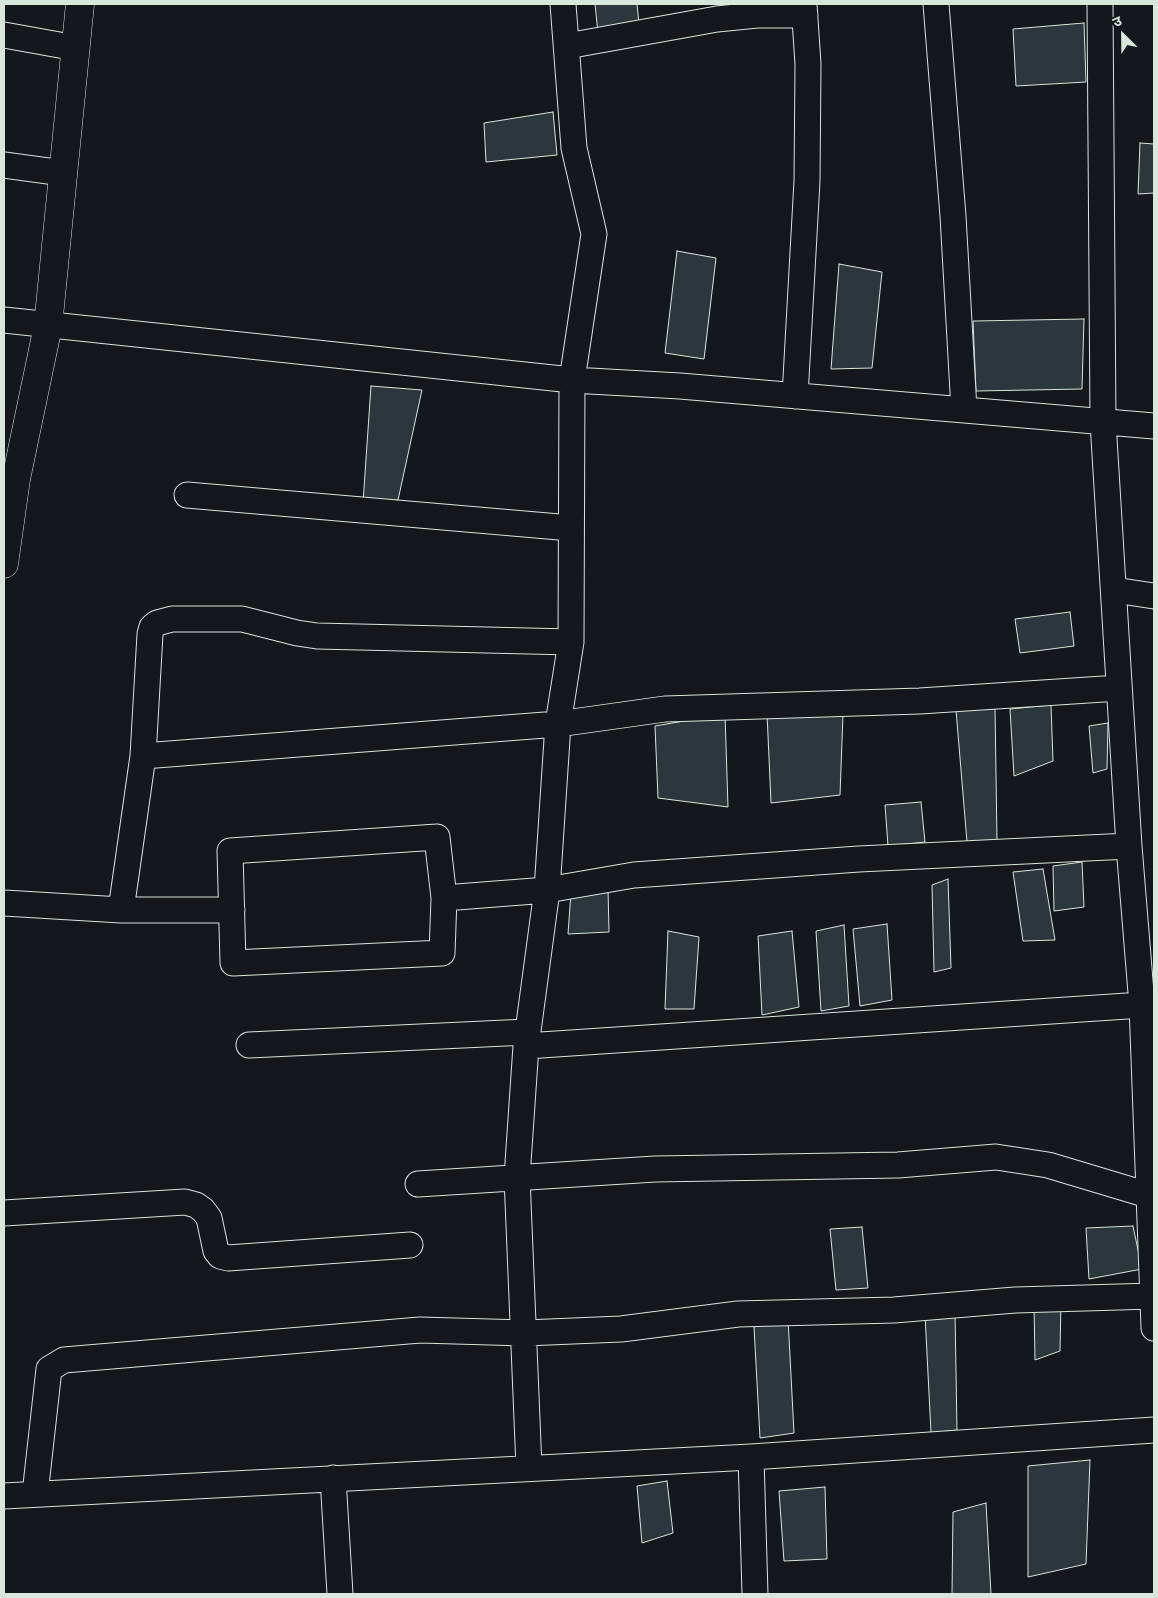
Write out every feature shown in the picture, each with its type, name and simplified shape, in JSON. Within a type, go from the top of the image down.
[{"type":"street","points":[[4,564],[10,478],[48,326],[80,4]]},
{"type":"street","points":[[529,1468],[525,1333],[517,1176],[526,1039],[547,890],[558,724],[570,642],[572,380],[594,234],[574,148],[563,4]]},
{"type":"street","points":[[936,4],[950,178],[964,410]]},
{"type":"street","points":[[1100,4],[1103,422],[1129,846],[1142,1005],[1151,1195],[1154,1328]]},
{"type":"street","points":[[567,46],[717,19],[804,10],[808,64],[807,180],[795,396]]},
{"type":"street","points":[[4,35],[76,48]]},
{"type":"street","points":[[4,165],[63,173]]},
{"type":"street","points":[[4,320],[572,380],[795,396],[1154,426]]},
{"type":"street","points":[[186,495],[572,528]]},
{"type":"street","points":[[1114,590],[1154,596]]},
{"type":"street","points":[[121,910],[143,756],[150,634],[152,628],[164,620],[242,619],[297,634],[317,636],[570,642]]},
{"type":"street","points":[[143,756],[558,724],[665,709],[920,701],[1119,688]]},
{"type":"street","points":[[437,837],[444,898],[442,953],[233,962],[230,851],[437,837]]},
{"type":"street","points":[[444,898],[547,890],[644,875],[858,859],[1129,846]]},
{"type":"street","points":[[4,903],[121,910],[232,910]]},
{"type":"street","points":[[249,1045],[526,1039],[1142,1005]]},
{"type":"street","points":[[418,1184],[517,1176],[655,1169],[898,1164],[996,1157],[1048,1165],[1151,1195]]},
{"type":"street","points":[[4,1213],[185,1202],[196,1205],[203,1210],[209,1218],[216,1251],[220,1256],[228,1258],[410,1245]]},
{"type":"street","points":[[35,1494],[49,1369],[64,1360],[420,1330],[525,1333],[643,1328],[738,1314],[894,1310],[1015,1300],[1153,1296]]},
{"type":"street","points":[[4,1496],[751,1457],[1154,1430]]},
{"type":"street","points":[[751,1457],[755,1594]]},
{"type":"street","points":[[333,1478],[340,1594]]},
{"type":"building","points":[[595,4],[637,4],[639,24],[598,33]]},
{"type":"building","points":[[1084,23],[1086,82],[1016,86],[1013,29]]},
{"type":"building","points":[[553,112],[557,155],[486,162],[484,123]]},
{"type":"building","points":[[1140,143],[1154,144],[1154,193],[1138,194]]},
{"type":"building","points":[[677,251],[716,258],[704,359],[665,353]]},
{"type":"building","points":[[839,264],[882,272],[872,368],[831,369]]},
{"type":"building","points":[[1084,319],[1082,389],[976,391],[973,321]]},
{"type":"building","points":[[371,386],[422,390],[398,500],[363,503]]},
{"type":"building","points":[[1070,612],[1074,646],[1020,653],[1015,619]]},
{"type":"building","points":[[1051,705],[1053,761],[1014,776],[1010,709]]},
{"type":"building","points":[[995,706],[997,842],[967,842],[956,710]]},
{"type":"building","points":[[767,713],[843,714],[840,795],[771,803]]},
{"type":"building","points":[[725,714],[728,807],[658,798],[655,726]]},
{"type":"building","points":[[1108,723],[1107,769],[1093,773],[1089,726]]},
{"type":"building","points":[[921,802],[925,842],[888,846],[885,805]]},
{"type":"building","points":[[1082,862],[1084,907],[1054,911],[1053,866]]},
{"type":"building","points":[[1043,869],[1055,940],[1023,941],[1013,872]]},
{"type":"building","points":[[948,879],[951,968],[934,972],[932,885]]},
{"type":"building","points":[[608,888],[609,932],[568,934],[571,892]]},
{"type":"building","points":[[887,924],[892,1000],[860,1006],[853,929]]},
{"type":"building","points":[[844,925],[849,1006],[821,1011],[816,931]]},
{"type":"building","points":[[668,931],[699,937],[694,1009],[665,1009]]},
{"type":"building","points":[[792,931],[799,1007],[762,1015],[758,936]]},
{"type":"building","points":[[1133,1226],[1142,1269],[1089,1279],[1086,1228]]},
{"type":"building","points":[[862,1227],[868,1288],[836,1290],[830,1229]]},
{"type":"building","points":[[1061,1301],[1060,1351],[1035,1360],[1034,1305]]},
{"type":"building","points":[[955,1312],[957,1430],[931,1433],[925,1314]]},
{"type":"building","points":[[788,1318],[794,1433],[760,1438],[754,1327]]},
{"type":"building","points":[[1090,1460],[1086,1564],[1028,1577],[1028,1466]]},
{"type":"building","points":[[667,1481],[673,1533],[642,1543],[637,1486]]},
{"type":"building","points":[[825,1487],[827,1559],[784,1561],[779,1491]]},
{"type":"building","points":[[986,1503],[991,1594],[952,1594],[953,1512]]}]
